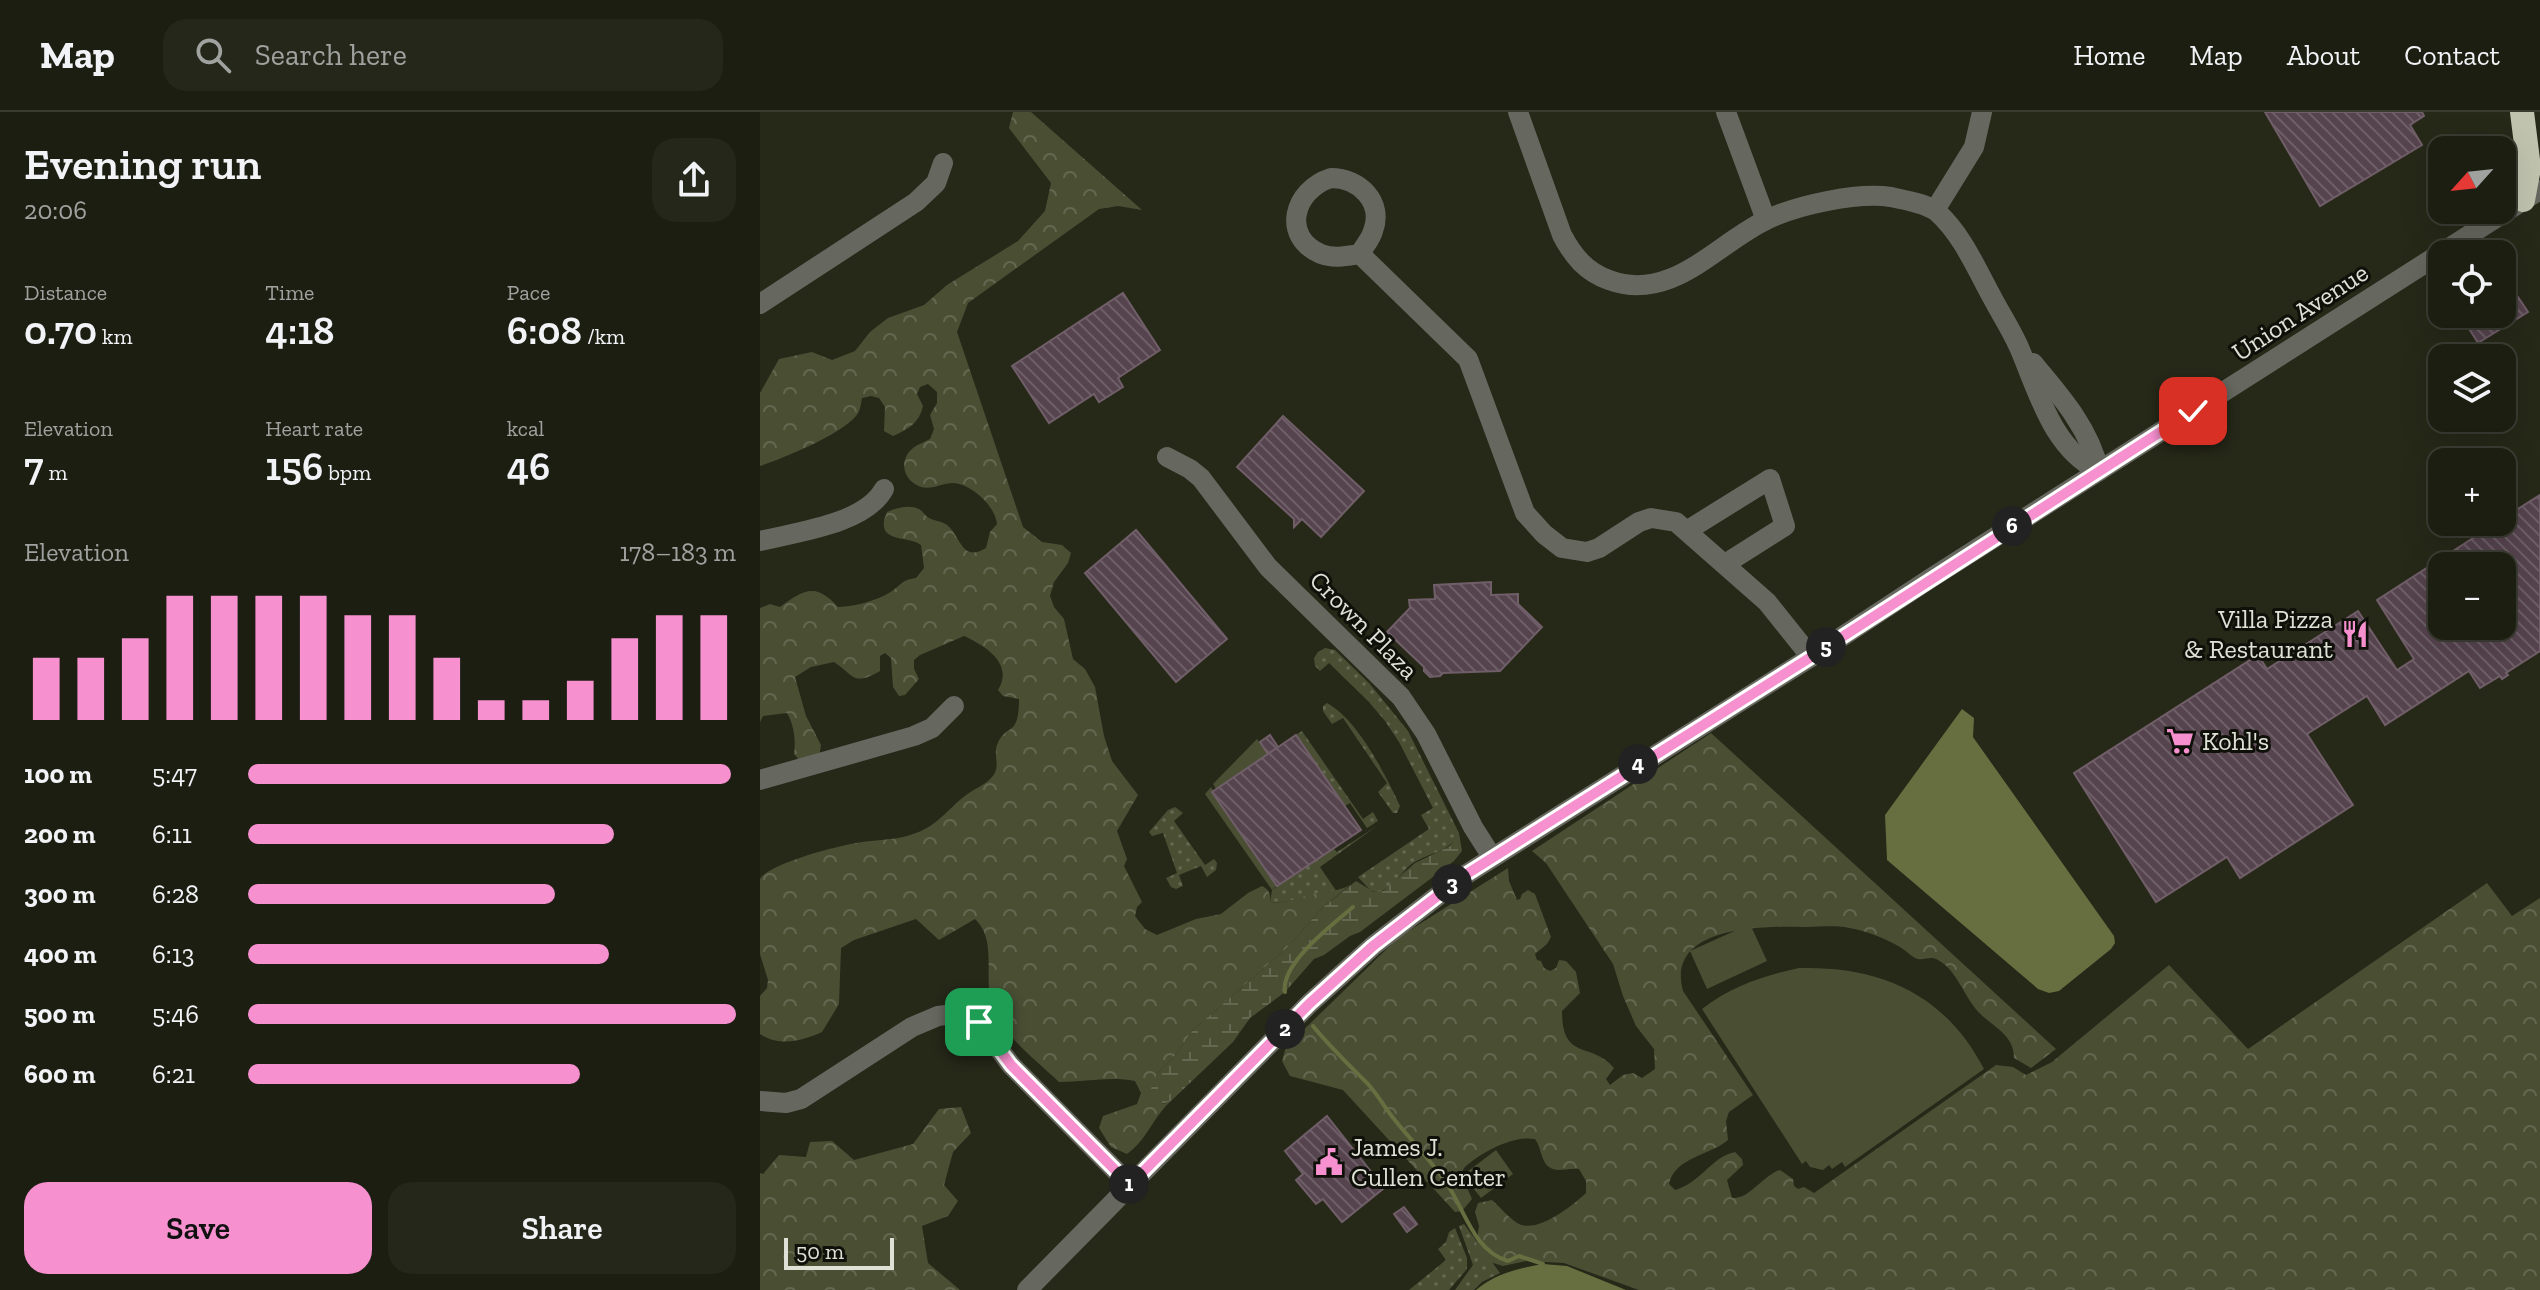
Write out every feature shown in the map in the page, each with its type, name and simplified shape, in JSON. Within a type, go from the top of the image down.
[{"type":"highway","points":[[2522,112],[2533,157],[2529,168],[2532,195]]},
{"type":"street","points":[[1518,112],[1562,235],[1577,260],[1601,278],[1634,286],[1671,280],[1766,220],[1807,206],[1865,197],[1903,200],[1935,210],[1962,243],[2020,348],[2042,404],[2070,452],[2099,471]]},
{"type":"street","points":[[1726,112],[1766,220]]},
{"type":"street","points":[[1935,210],[1974,147],[1982,112]]},
{"type":"street","points":[[760,304],[916,202],[936,183],[943,163]]},
{"type":"street","name":"Union Avenue","points":[[1027,1290],[1309,1004],[1436,895],[2532,195]]},
{"type":"street","points":[[1360,254],[1468,359],[1525,513],[1544,534],[1562,548],[1587,552],[1599,548],[1639,522],[1651,518],[1676,522],[1774,610],[1811,657]]},
{"type":"street","name":"Crown Plaza","points":[[1167,457],[1201,478],[1268,567],[1401,697],[1426,734],[1473,827],[1492,857]]},
{"type":"street","points":[[1688,530],[1770,479],[1785,526],[1725,564]]},
{"type":"street","points":[[760,541],[851,517],[872,505],[884,489]]},
{"type":"street","points":[[760,780],[926,732],[954,706]]},
{"type":"street","points":[[760,1101],[786,1103],[801,1099],[912,1027],[938,1016],[961,1013],[979,1022],[1011,1065],[1130,1185]]},
{"type":"green space","points":[[1013,112],[1031,112],[1142,210],[1118,206],[1099,209],[968,303],[957,332],[1023,527],[1042,542],[1062,545],[1071,553],[1068,563],[1054,582],[1050,596],[1064,619],[1073,659],[1085,669],[1095,687],[1112,761],[1138,795],[1117,831],[1127,859],[1124,866],[1142,902],[1135,916],[1145,929],[1157,935],[1196,919],[1221,914],[1262,886],[1269,893],[1270,903],[1350,885],[1322,908],[1287,948],[1193,1030],[1175,1056],[1157,1073],[1163,1104],[1171,1101],[1127,1154],[1111,1147],[1099,1128],[1103,1116],[1137,1104],[1141,1093],[1135,1081],[1059,1082],[1020,1046],[1002,1025],[991,1002],[988,947],[982,927],[975,919],[939,940],[916,919],[854,940],[841,948],[839,1004],[822,1032],[791,1041],[775,1040],[760,1034],[760,996],[767,988],[768,980],[760,954],[760,879],[776,867],[804,856],[847,845],[908,836],[924,830],[994,774],[997,745],[1017,720],[1019,699],[1003,696],[998,690],[1003,672],[1000,664],[989,651],[964,636],[914,660],[919,679],[905,695],[899,696],[893,687],[891,658],[885,653],[880,656],[880,671],[865,678],[855,678],[834,662],[811,667],[795,677],[806,716],[821,745],[819,758],[801,762],[794,754],[794,733],[787,713],[763,716],[760,722],[760,608],[770,604],[780,607],[809,591],[823,594],[838,607],[858,605],[916,578],[924,568],[921,545],[888,534],[884,522],[887,512],[894,509],[919,509],[929,518],[947,525],[962,546],[971,552],[986,548],[990,532],[997,524],[987,503],[967,487],[953,483],[921,487],[907,475],[905,458],[915,447],[930,439],[934,429],[930,415],[937,403],[937,392],[928,384],[920,387],[917,394],[923,406],[919,417],[893,436],[884,431],[885,407],[879,398],[862,398],[857,414],[838,431],[760,466],[760,393],[779,359],[812,352],[832,360],[855,351],[870,332],[888,318],[924,305],[947,285],[1018,241],[1045,211],[1051,183],[1009,128]]},
{"type":"green space","points":[[1325,648],[1335,650],[1369,683],[1408,731],[1459,833],[1449,846],[1413,863],[1378,893],[1370,890],[1358,877],[1429,829],[1421,815],[1433,808],[1385,721],[1329,663],[1320,671],[1315,666],[1314,658]]},
{"type":"green space","points":[[1327,703],[1349,722],[1370,749],[1400,806],[1397,813],[1393,813],[1378,792],[1387,783],[1343,718],[1332,724],[1323,711]]},
{"type":"green space","points":[[1302,731],[1363,819],[1373,812],[1378,821],[1367,828],[1350,803],[1345,806],[1296,735]]},
{"type":"green space","points":[[1711,733],[2056,1049],[2031,1068],[2014,1058],[2010,1042],[1975,1008],[1944,964],[1935,959],[1915,958],[1895,944],[1855,929],[1767,927],[1744,929],[1703,941],[1689,953],[1681,969],[1683,991],[1753,1095],[1729,1112],[1726,1121],[1728,1140],[1685,1162],[1672,1175],[1669,1184],[1675,1190],[1692,1182],[1719,1159],[1735,1152],[1743,1165],[1727,1180],[1732,1198],[1744,1195],[1780,1170],[1793,1179],[1798,1189],[1804,1187],[1814,1193],[1996,1065],[2013,1067],[2026,1075],[2052,1062],[2169,965],[2248,1049],[2487,883],[2512,916],[2540,898],[2540,1290],[1639,1290],[1564,1263],[1526,1261],[1503,1266],[1490,1262],[1476,1246],[1479,1226],[1475,1212],[1478,1203],[1492,1200],[1514,1221],[1525,1226],[1543,1222],[1586,1193],[1586,1181],[1579,1169],[1552,1169],[1543,1158],[1535,1139],[1507,1142],[1487,1151],[1464,1168],[1461,1174],[1472,1199],[1462,1211],[1455,1212],[1343,1090],[1290,1076],[1282,1061],[1286,1047],[1399,937],[1508,868],[1509,881],[1517,900],[1528,890],[1535,894],[1551,937],[1535,954],[1537,960],[1550,971],[1556,968],[1559,960],[1566,961],[1576,972],[1580,993],[1562,1011],[1567,1038],[1614,1068],[1606,1079],[1610,1085],[1623,1075],[1633,1073],[1642,1078],[1655,1069],[1654,1049],[1636,1026],[1613,964],[1546,863],[1532,851]]},
{"type":"green space","points":[[1257,739],[1268,754],[1216,789],[1213,784]]},
{"type":"green space","points":[[1211,787],[1277,886],[1272,890],[1205,794]]},
{"type":"green space","points":[[1175,807],[1183,813],[1174,821],[1205,865],[1214,859],[1217,863],[1216,870],[1207,877],[1201,866],[1179,875],[1183,886],[1176,889],[1166,878],[1177,873],[1163,833],[1152,836],[1149,832],[1168,810]]},
{"type":"green space","points":[[1377,826],[1320,867],[1337,892],[1270,903],[1272,890],[1333,848],[1337,852]]},
{"type":"green space","points":[[1459,833],[1462,851],[1454,861],[1360,932],[1314,959],[1285,992],[1250,1018],[1233,1042],[1171,1101],[1158,1103],[1148,1097],[1157,1073],[1175,1056],[1193,1030],[1287,948],[1322,908],[1356,881],[1374,892],[1383,891],[1415,863],[1450,846]]},
{"type":"green space","points":[[1750,924],[1767,961],[1707,989],[1690,951]]},
{"type":"green space","points":[[1799,968],[1857,972],[1908,990],[1950,1021],[1984,1069],[1845,1167],[1842,1162],[1832,1169],[1829,1165],[1823,1170],[1810,1167],[1806,1161],[1802,1164],[1702,1009],[1748,983]]},
{"type":"green space","points":[[961,1107],[971,1133],[953,1152],[944,1185],[958,1201],[948,1216],[922,1226],[928,1263],[960,1290],[760,1290],[760,1173],[763,1174],[779,1155],[806,1157],[810,1142],[832,1141],[854,1160],[913,1144],[939,1109]]},
{"type":"green space","points":[[1496,1150],[1513,1174],[1481,1198],[1463,1175]]},
{"type":"green space","points":[[1464,1224],[1500,1273],[1474,1290],[1455,1290],[1473,1265],[1459,1226]]},
{"type":"green space","points":[[1455,1228],[1467,1258],[1467,1269],[1449,1290],[1409,1290],[1446,1260],[1438,1249]]},
{"type":"shaded area","points":[[1962,709],[1974,718],[1973,737],[2114,936],[2115,943],[2111,949],[2059,991],[2049,993],[2038,989],[1887,860],[1885,815]]},
{"type":"shaded area","points":[[1543,1264],[1567,1266],[1626,1290],[1476,1290],[1507,1272]]},
{"type":"building","points":[[2265,112],[2422,112],[2424,116],[2410,125],[2422,145],[2320,206]]},
{"type":"building","points":[[1123,293],[1160,350],[1118,378],[1123,387],[1099,402],[1094,394],[1049,423],[1012,366]]},
{"type":"building","points":[[2516,294],[2528,312],[2516,319]]},
{"type":"building","points":[[2469,328],[2502,328],[2478,343]]},
{"type":"building","points":[[1283,416],[1364,491],[1321,537],[1302,519],[1294,527],[1294,519],[1237,467]]},
{"type":"building","points":[[2540,495],[2540,651],[2506,673],[2508,675],[2502,679],[2500,676],[2480,688],[2469,671],[2385,725],[2367,696],[2307,734],[2353,805],[2240,878],[2227,857],[2156,902],[2074,773],[2258,655],[2267,669],[2358,611],[2397,670],[2414,659],[2377,600],[2428,567],[2428,640],[2516,640],[2516,552],[2451,552],[2476,536],[2516,536],[2516,510]]},
{"type":"building","points":[[1136,530],[1227,639],[1176,682],[1085,573]]},
{"type":"building","points":[[1491,582],[1491,595],[1518,594],[1518,604],[1542,627],[1500,671],[1443,673],[1430,677],[1424,667],[1387,632],[1410,608],[1409,600],[1435,599],[1434,585]]},
{"type":"building","points":[[1270,735],[1278,747],[1268,754],[1260,742]]},
{"type":"building","points":[[1296,735],[1361,830],[1277,886],[1212,792]]},
{"type":"building","name":"James J. Cullen Center","points":[[1327,1116],[1384,1188],[1342,1222],[1323,1199],[1316,1204],[1296,1180],[1303,1174],[1285,1151]]},
{"type":"building","points":[[1404,1207],[1417,1224],[1407,1232],[1394,1214]]},
{"type":"waterway","points":[[1285,992],[1286,981],[1299,957],[1353,907]]},
{"type":"waterway","points":[[1313,1026],[1372,1088],[1439,1173],[1474,1233],[1488,1250],[1508,1261],[1519,1256],[1543,1264]]},
{"type":"place","name":"Villa Pizza & Restaurant","points":[[2355,634]]},
{"type":"place","name":"Kohl's","points":[[2180,741]]},
{"type":"place","name":"James J. Cullen Center","points":[[1329,1162]]},
{"type":"route","points":[[979,1022],[1011,1065],[1130,1185],[1309,1004],[1436,895],[2193,411]]}]
